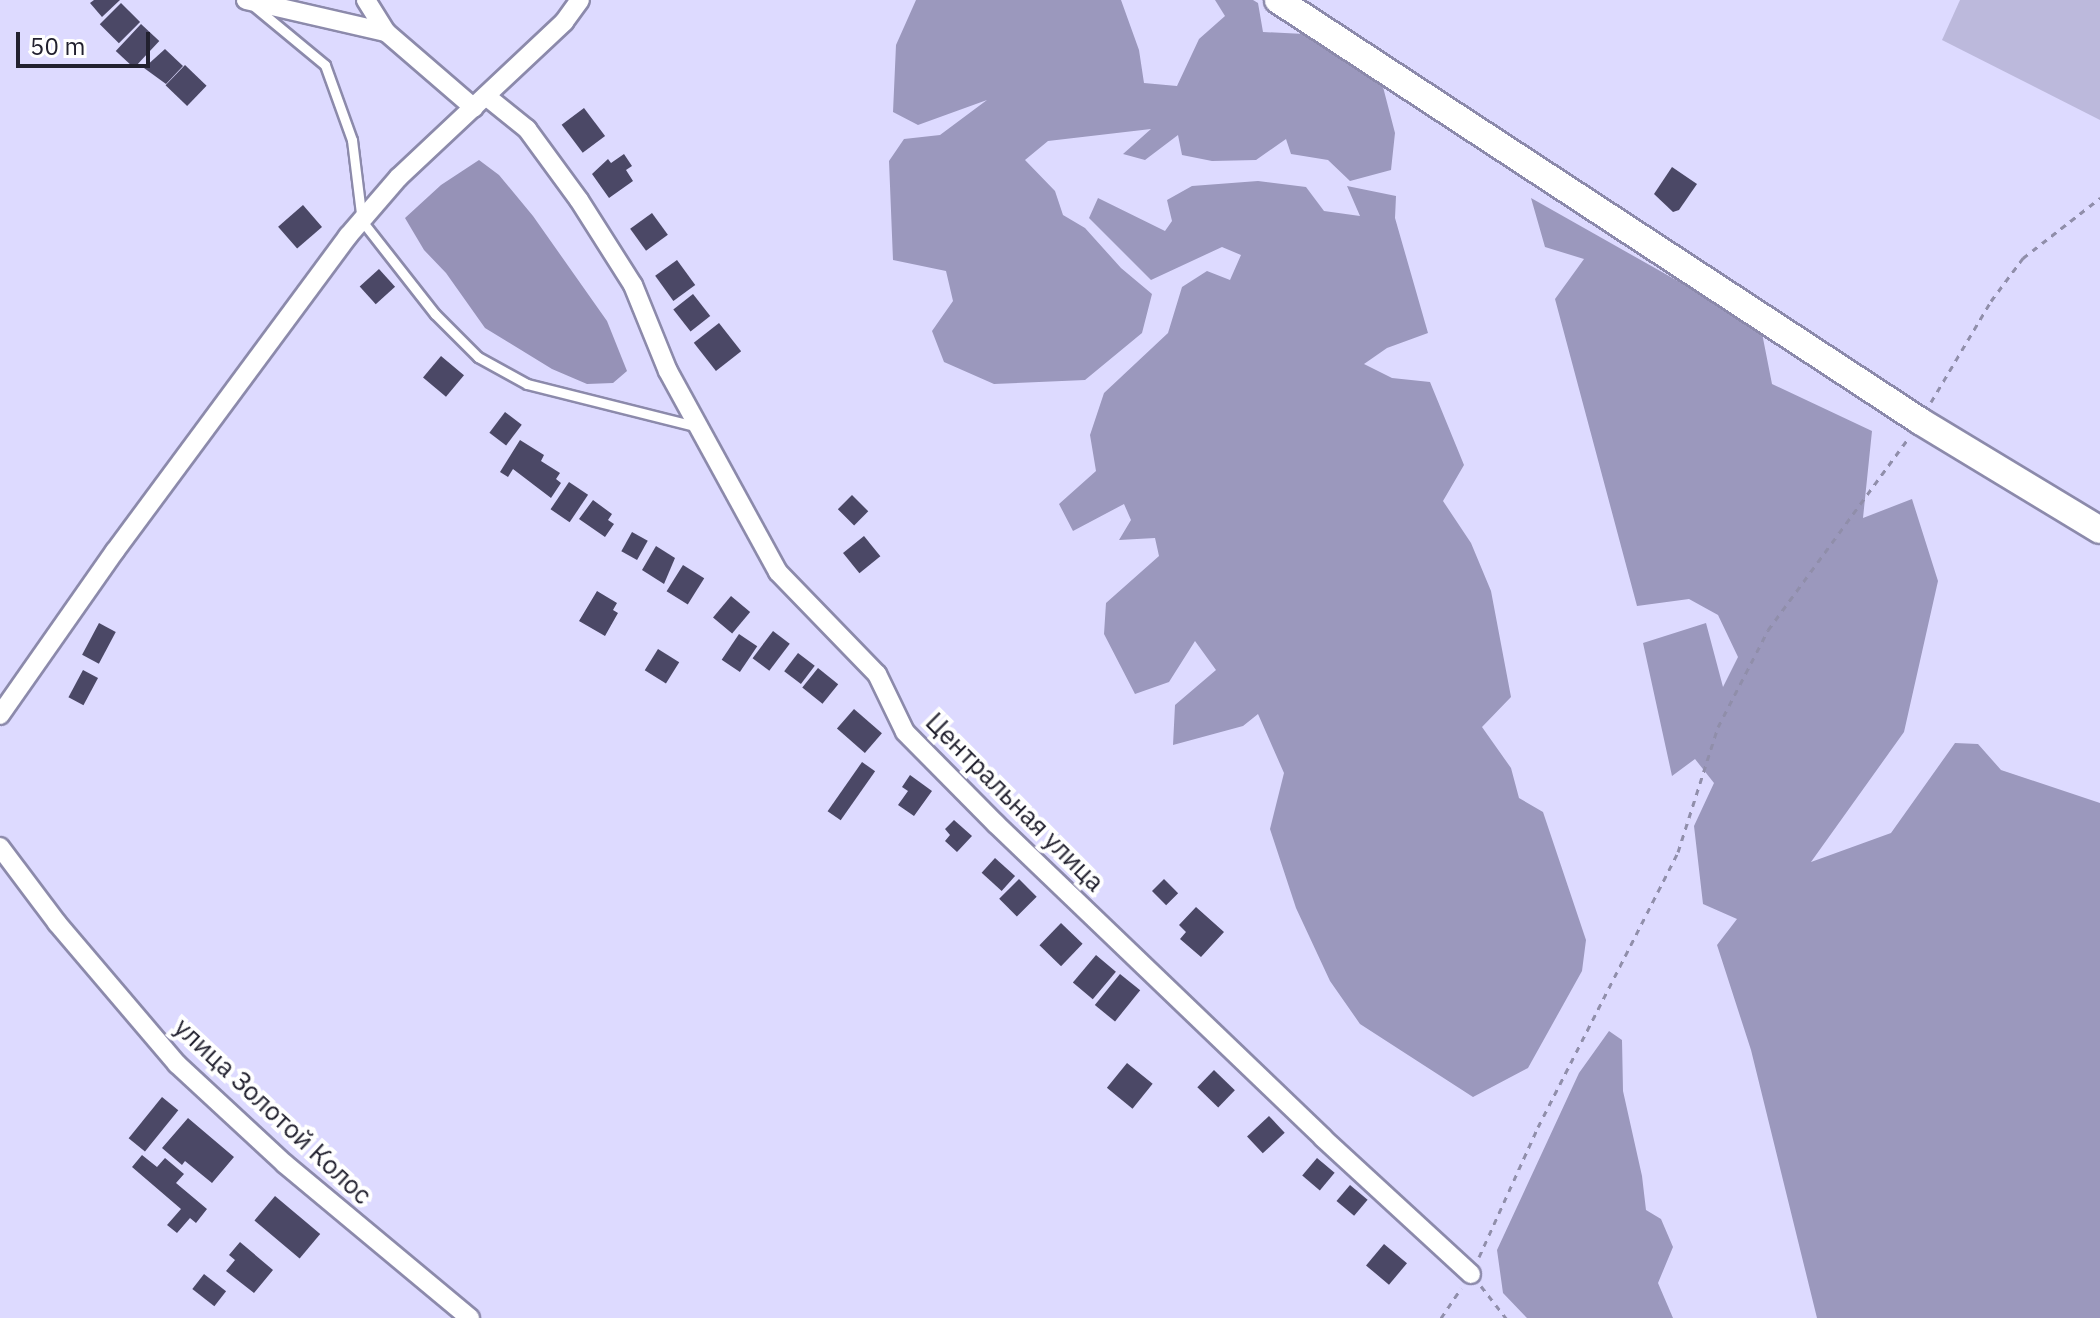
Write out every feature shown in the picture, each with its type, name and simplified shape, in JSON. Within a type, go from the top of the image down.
[{"type":"main road","points":[[1278,0],[1920,421],[2100,530]]},
{"type":"street","points":[[246,0],[386,32]]},
{"type":"street","points":[[366,0],[386,32]]},
{"type":"street","points":[[0,715],[115,551],[362,221],[398,178],[564,22],[580,0]]},
{"type":"street","name":"Центральная улица","points":[[386,32],[480,102],[527,129],[587,212],[633,285],[668,371],[778,572],[877,674],[905,732],[996,824],[1323,1138],[1471,1274]]},
{"type":"street","name":"улица Золотой Колос","points":[[0,847],[57,923],[177,1064],[285,1164],[470,1318]]},
{"type":"lane","points":[[246,0],[325,65],[352,140],[362,221],[435,314],[478,357],[527,384],[698,427]]},
{"type":"path","points":[[1441,1318],[1471,1274],[1538,1127],[1678,852],[1718,727],[1768,630],[1920,421],[1991,301],[2023,258],[2100,198]]},
{"type":"path","points":[[1471,1274],[1506,1318]]},
{"type":"shaded area","points":[[916,0],[1121,0],[1139,50],[1144,83],[1177,86],[1199,39],[1225,16],[1215,0],[1253,0],[1258,3],[1263,32],[1304,34],[1349,60],[1383,87],[1395,133],[1391,170],[1350,181],[1328,160],[1291,154],[1286,139],[1256,160],[1212,161],[1182,155],[1178,135],[1145,160],[1123,154],[1151,129],[1048,141],[1025,160],[1055,191],[1063,215],[1085,228],[1121,268],[1152,294],[1142,333],[1085,380],[994,384],[944,362],[932,331],[953,301],[946,271],[893,260],[889,161],[904,139],[940,135],[987,100],[918,125],[893,112],[896,45]]},
{"type":"shaded area","points":[[1960,0],[2100,0],[2100,120],[1942,40]]},
{"type":"shaded area","points":[[479,160],[499,175],[533,216],[607,321],[627,371],[613,383],[587,384],[552,369],[485,328],[446,273],[424,250],[405,218],[441,185]]},
{"type":"shaded area","points":[[1258,181],[1306,187],[1324,211],[1360,216],[1347,186],[1396,196],[1395,218],[1428,333],[1387,348],[1364,364],[1392,378],[1430,382],[1464,465],[1443,501],[1471,543],[1491,591],[1511,697],[1482,727],[1511,768],[1519,798],[1543,812],[1586,940],[1582,971],[1528,1068],[1473,1097],[1360,1024],[1330,981],[1296,908],[1270,829],[1284,773],[1258,714],[1243,726],[1173,745],[1175,705],[1216,670],[1195,641],[1169,682],[1135,694],[1104,634],[1106,603],[1159,556],[1155,538],[1119,540],[1131,520],[1124,504],[1073,531],[1059,504],[1096,471],[1090,435],[1104,393],[1168,333],[1182,287],[1207,271],[1230,280],[1241,255],[1222,247],[1151,280],[1089,218],[1098,198],[1165,231],[1172,221],[1167,200],[1192,186]]},
{"type":"shaded area","points":[[1531,198],[1761,328],[1772,384],[1872,431],[1863,518],[1912,499],[1938,581],[1904,732],[1811,862],[1891,833],[1955,743],[1978,744],[2001,770],[2100,803],[2100,1318],[1817,1318],[1751,1050],[1717,945],[1737,919],[1703,904],[1694,826],[1714,783],[1695,759],[1672,776],[1643,643],[1706,623],[1723,687],[1738,657],[1718,615],[1689,599],[1637,606],[1555,299],[1584,259],[1545,247]]},
{"type":"shaded area","points":[[1609,1031],[1622,1040],[1623,1091],[1642,1176],[1646,1210],[1661,1219],[1673,1247],[1658,1283],[1673,1318],[1527,1318],[1503,1293],[1497,1250],[1579,1073]]},
{"type":"building","points":[[94,0],[120,0],[102,17],[90,3]]},
{"type":"building","points":[[121,3],[140,22],[119,43],[100,24]]},
{"type":"building","points":[[141,24],[159,41],[134,68],[116,51]]},
{"type":"building","points":[[165,49],[183,66],[166,84],[144,68]]},
{"type":"building","points":[[185,65],[207,86],[187,106],[166,85]]},
{"type":"building","points":[[584,108],[605,136],[583,153],[562,125]]},
{"type":"building","points":[[624,154],[632,166],[626,170],[633,181],[609,198],[592,174],[608,159],[611,163]]},
{"type":"building","points":[[1672,167],[1697,184],[1679,210],[1673,212],[1654,194]]},
{"type":"building","points":[[303,205],[322,227],[297,249],[278,227]]},
{"type":"building","points":[[652,213],[668,235],[646,251],[630,229]]},
{"type":"building","points":[[677,260],[695,285],[673,301],[655,276]]},
{"type":"building","points":[[379,269],[395,287],[376,304],[360,286]]},
{"type":"building","points":[[693,294],[710,316],[691,331],[673,309]]},
{"type":"building","points":[[719,323],[741,351],[716,371],[694,343]]},
{"type":"building","points":[[441,356],[464,375],[446,397],[423,377]]},
{"type":"building","points":[[505,412],[522,425],[506,445],[489,433]]},
{"type":"building","points":[[520,440],[544,455],[541,461],[560,473],[556,479],[561,483],[551,498],[513,469],[508,477],[500,472]]},
{"type":"building","points":[[569,482],[588,495],[570,522],[551,509]]},
{"type":"building","points":[[852,495],[868,511],[854,525],[838,509]]},
{"type":"building","points":[[593,500],[612,514],[608,520],[614,524],[605,537],[579,519]]},
{"type":"building","points":[[632,532],[648,541],[637,560],[621,551]]},
{"type":"building","points":[[864,536],[880,556],[859,573],[843,553]]},
{"type":"building","points":[[656,546],[675,558],[664,584],[642,570]]},
{"type":"building","points":[[683,565],[704,578],[688,605],[667,591]]},
{"type":"building","points":[[597,591],[617,603],[613,610],[618,613],[605,636],[579,621]]},
{"type":"building","points":[[731,596],[750,612],[732,634],[713,617]]},
{"type":"building","points":[[99,623],[116,632],[99,664],[82,655]]},
{"type":"building","points":[[773,631],[790,644],[769,671],[753,658]]},
{"type":"building","points":[[739,634],[757,646],[740,672],[722,660]]},
{"type":"building","points":[[658,649],[679,662],[666,683],[645,670]]},
{"type":"building","points":[[798,653],[815,666],[801,684],[784,671]]},
{"type":"building","points":[[818,668],[838,684],[822,704],[802,687]]},
{"type":"building","points":[[83,670],[98,678],[83,705],[68,697]]},
{"type":"building","points":[[854,709],[882,733],[865,753],[837,729]]},
{"type":"building","points":[[862,762],[875,771],[841,820],[828,811]]},
{"type":"building","points":[[910,775],[932,791],[914,816],[898,805],[908,791],[902,787]]},
{"type":"building","points":[[954,820],[972,836],[957,852],[945,841],[950,835],[945,829]]},
{"type":"building","points":[[995,858],[1015,876],[1002,891],[982,873]]},
{"type":"building","points":[[1019,879],[1037,897],[1017,916],[999,899]]},
{"type":"building","points":[[1164,879],[1178,893],[1166,905],[1152,891]]},
{"type":"building","points":[[1196,907],[1224,932],[1201,957],[1180,939],[1186,932],[1179,925]]},
{"type":"building","points":[[1061,923],[1083,944],[1061,966],[1039,945]]},
{"type":"building","points":[[1096,955],[1116,972],[1093,999],[1073,983]]},
{"type":"building","points":[[1120,974],[1140,990],[1115,1021],[1095,1005]]},
{"type":"building","points":[[1127,1063],[1153,1084],[1133,1109],[1107,1088]]},
{"type":"building","points":[[1214,1070],[1235,1090],[1218,1107],[1197,1087]]},
{"type":"building","points":[[162,1097],[178,1110],[145,1151],[129,1138]]},
{"type":"building","points":[[1269,1116],[1285,1133],[1263,1153],[1247,1136]]},
{"type":"building","points":[[188,1118],[234,1157],[212,1183],[185,1161],[182,1165],[162,1148]]},
{"type":"building","points":[[142,1155],[157,1167],[165,1158],[184,1174],[176,1183],[207,1209],[196,1223],[190,1218],[177,1233],[167,1225],[181,1209],[132,1167]]},
{"type":"building","points":[[1317,1158],[1335,1173],[1320,1190],[1302,1176]]},
{"type":"building","points":[[1350,1185],[1368,1200],[1354,1216],[1337,1201]]},
{"type":"building","points":[[275,1196],[320,1234],[300,1258],[254,1221]]},
{"type":"building","points":[[240,1242],[273,1270],[254,1293],[226,1271],[235,1260],[229,1255]]},
{"type":"building","points":[[1384,1244],[1407,1263],[1389,1285],[1366,1265]]},
{"type":"building","points":[[204,1274],[226,1291],[214,1306],[192,1289]]}]
